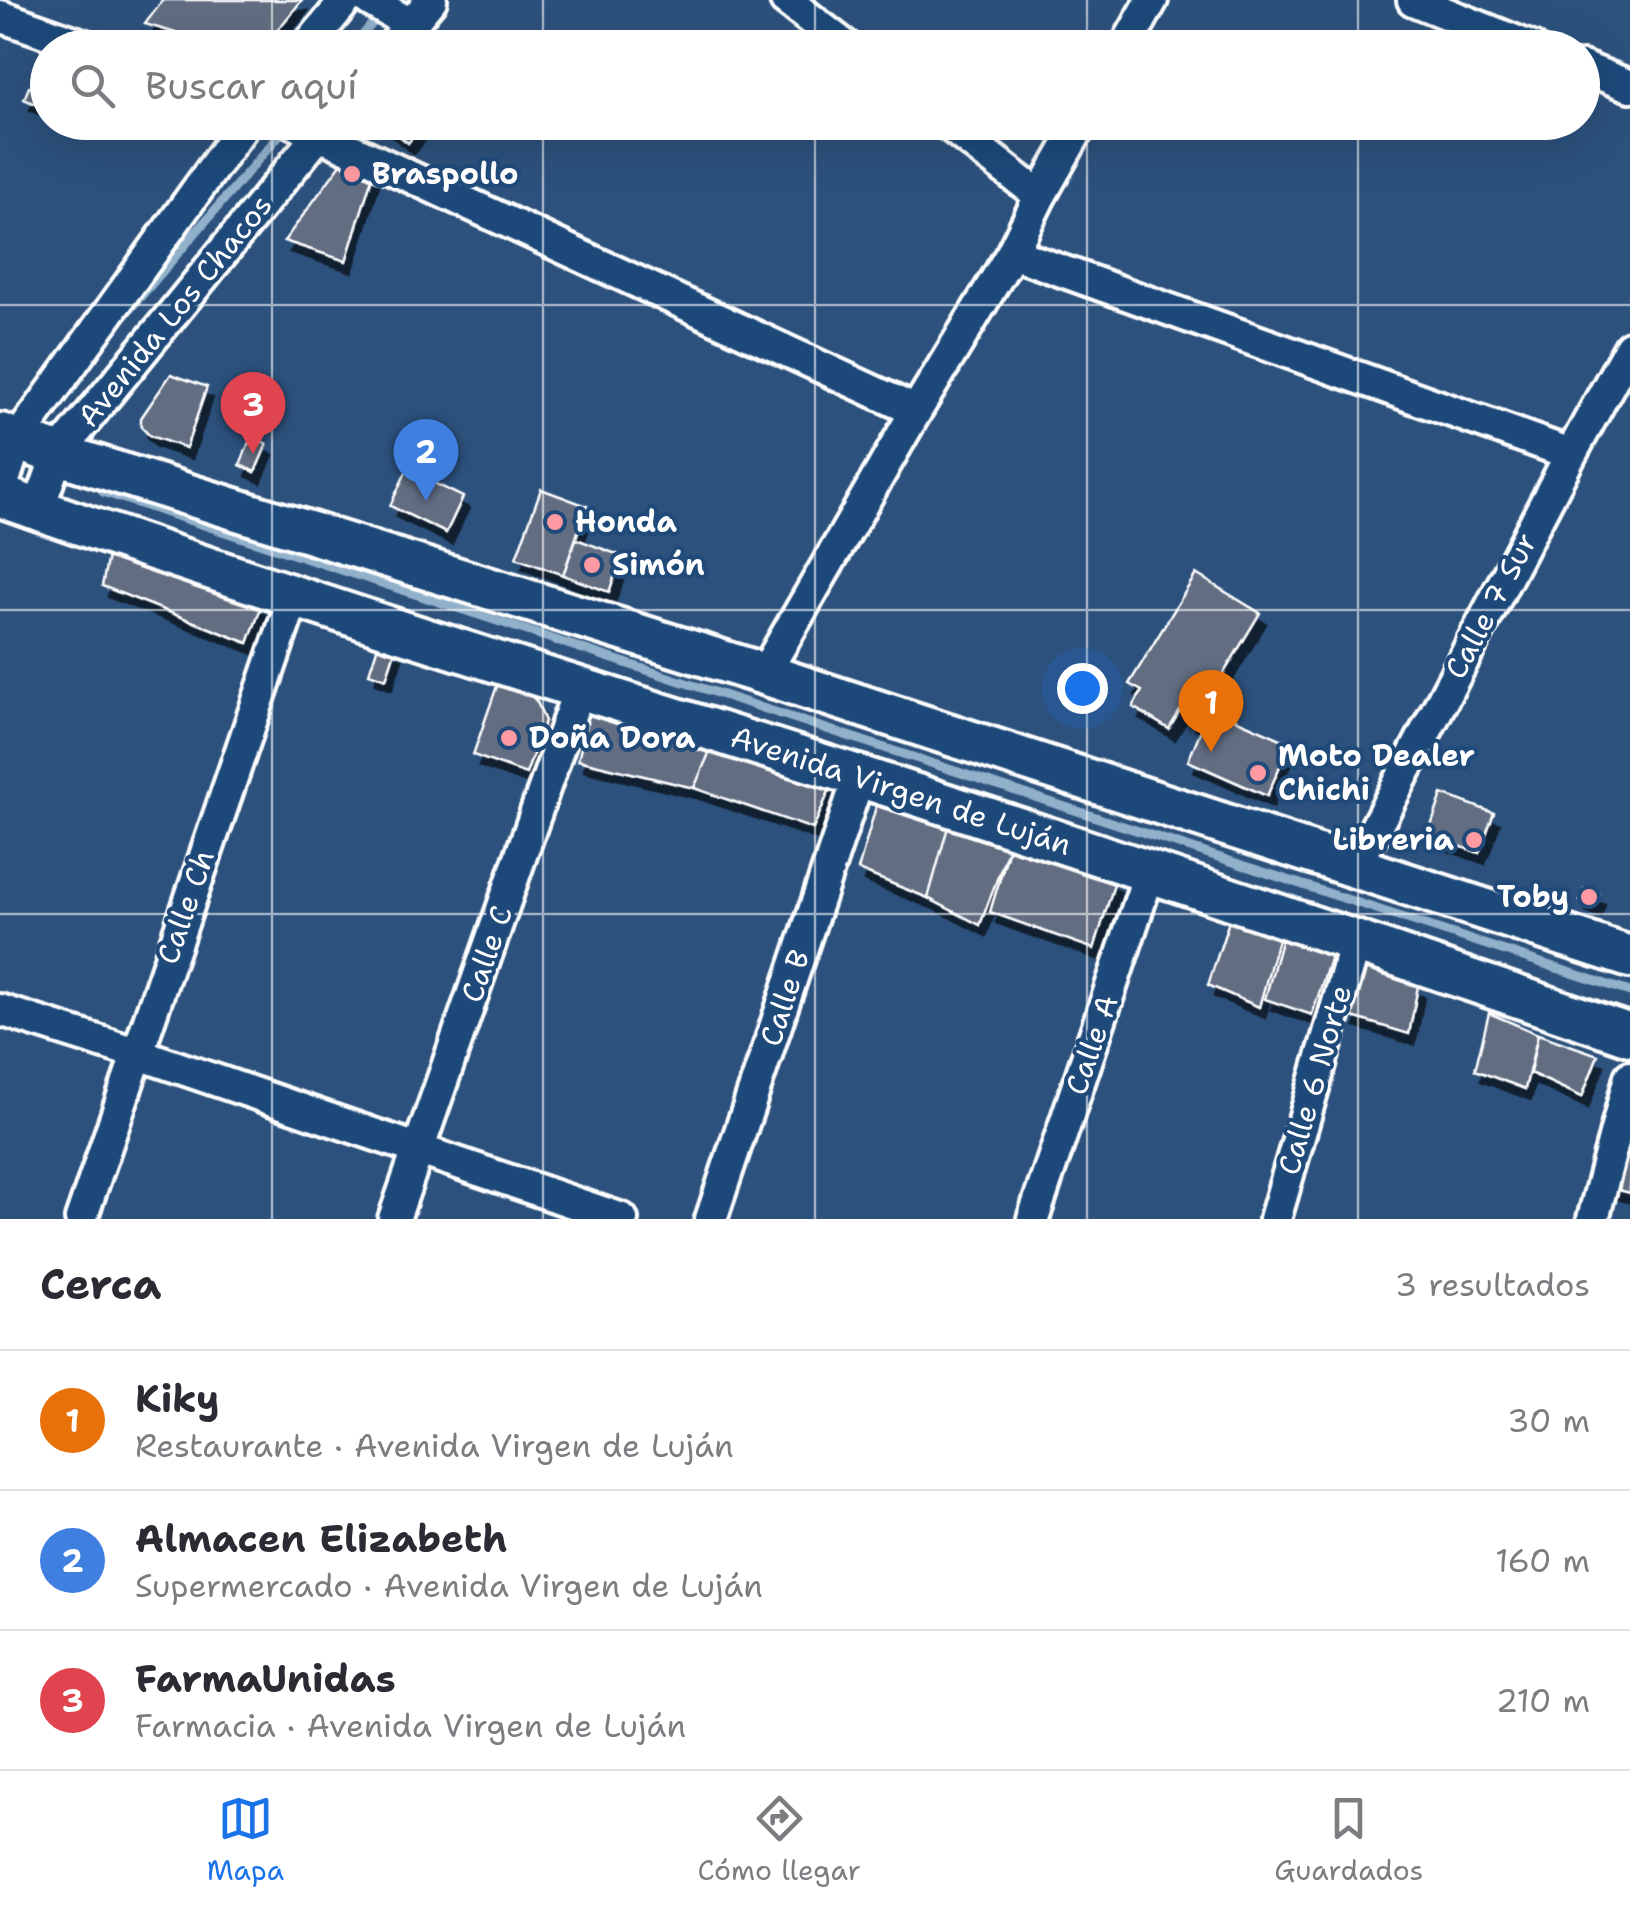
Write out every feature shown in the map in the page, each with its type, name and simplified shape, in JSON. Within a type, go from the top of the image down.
[{"type":"main road","points":[[9,437],[764,674],[1630,957]]},
{"type":"main road","name":"Avenida Virgen de Luján","points":[[0,494],[294,596],[1150,871],[1630,1035]]},
{"type":"street","points":[[321,30],[346,0]]},
{"type":"street","points":[[392,22],[431,0]]},
{"type":"street","points":[[786,0],[825,30]]},
{"type":"street","points":[[1135,30],[1152,0]]},
{"type":"street","points":[[1413,0],[1487,30]]},
{"type":"street","points":[[0,16],[40,30]]},
{"type":"street","points":[[1600,75],[1630,86]]},
{"type":"street","name":"Avenida Los Chacos","points":[[0,494],[9,437],[232,140]]},
{"type":"street","name":"Avenida Los Chacos","points":[[38,509],[58,454],[302,140]]},
{"type":"street","points":[[337,140],[916,411]]},
{"type":"street","points":[[968,140],[1040,196]]},
{"type":"street","points":[[764,674],[1012,253],[1072,140]]},
{"type":"street","points":[[1012,253],[1571,454]]},
{"type":"street","name":"Calle 7 Sur","points":[[1355,867],[1630,347]]},
{"type":"street","name":"Calle Ch","points":[[81,1219],[294,596]]},
{"type":"street","name":"Calle C","points":[[394,1219],[579,689]]},
{"type":"street","name":"Calle B","points":[[711,1219],[858,777]]},
{"type":"street","name":"Calle A","points":[[1033,1219],[1150,871]]},
{"type":"street","name":"Calle 6 Norte","points":[[1275,1219],[1356,941]]},
{"type":"street","points":[[0,1010],[622,1219]]},
{"type":"street","points":[[1593,1219],[1630,1078]]},
{"type":"building","points":[[163,0],[302,0],[278,30],[166,30],[145,24]]},
{"type":"building","points":[[341,164],[373,174],[346,261],[284,241]]},
{"type":"building","points":[[171,374],[207,387],[186,448],[150,436],[141,427],[141,418]]},
{"type":"building","points":[[251,437],[267,444],[255,472],[240,465]]},
{"type":"building","points":[[407,470],[463,497],[446,533],[390,506]]},
{"type":"building","name":"Honda","points":[[541,489],[587,506],[563,575],[516,558]]},
{"type":"building","name":"Simón","points":[[576,539],[622,556],[609,592],[563,575]]},
{"type":"building","points":[[109,551],[262,605],[248,643],[102,586]]},
{"type":"building","points":[[1196,574],[1260,613],[1195,721],[1180,711],[1169,729],[1133,707],[1142,691],[1129,684]]},
{"type":"building","points":[[379,642],[396,648],[386,679],[369,673]]},
{"type":"building","name":"Doña Dora","points":[[499,680],[525,689],[537,702],[545,721],[526,774],[473,755]]},
{"type":"building","points":[[592,703],[714,742],[694,788],[578,760]]},
{"type":"building","points":[[1210,708],[1290,743],[1267,796],[1188,761]]},
{"type":"building","points":[[714,742],[832,784],[813,829],[694,788]]},
{"type":"building","points":[[1442,794],[1494,813],[1479,853],[1428,835]]},
{"type":"building","points":[[879,796],[949,823],[928,898],[858,870]]},
{"type":"building","points":[[949,823],[1012,839],[980,925],[928,898]]},
{"type":"building","points":[[1012,839],[1115,881],[1094,949],[990,912]]},
{"type":"building","name":"Toby","points":[[1584,889],[1599,894],[1595,906],[1580,901]]},
{"type":"building","points":[[1232,912],[1280,932],[1259,1007],[1208,985]]},
{"type":"building","points":[[1284,931],[1334,947],[1312,1015],[1265,999]]},
{"type":"building","points":[[1365,969],[1418,986],[1409,1034],[1349,1016]]},
{"type":"building","points":[[1489,1013],[1538,1034],[1525,1089],[1475,1070]]},
{"type":"building","points":[[1538,1034],[1598,1055],[1582,1097],[1530,1073]]},
{"type":"building","points":[[1630,1127],[1630,1193],[1611,1188]]},
{"type":"waterway","points":[[367,30],[380,14]]},
{"type":"waterway","points":[[119,322],[275,140]]},
{"type":"waterway","points":[[103,492],[1630,992]]},
{"type":"place","name":"Braspollo","points":[[352,174]]},
{"type":"place","name":"FarmaUnidas","points":[[253,454]]},
{"type":"place","name":"Almacen Elizabeth","points":[[426,501]]},
{"type":"place","name":"Honda","points":[[555,522]]},
{"type":"place","name":"Simón","points":[[592,565]]},
{"type":"place","name":"Doña Dora","points":[[509,738]]},
{"type":"place","name":"Kiky","points":[[1211,752]]},
{"type":"place","name":"Moto Dealer Chichi","points":[[1258,773]]},
{"type":"place","name":"Libreria","points":[[1474,840]]},
{"type":"place","name":"Toby","points":[[1589,897]]}]
